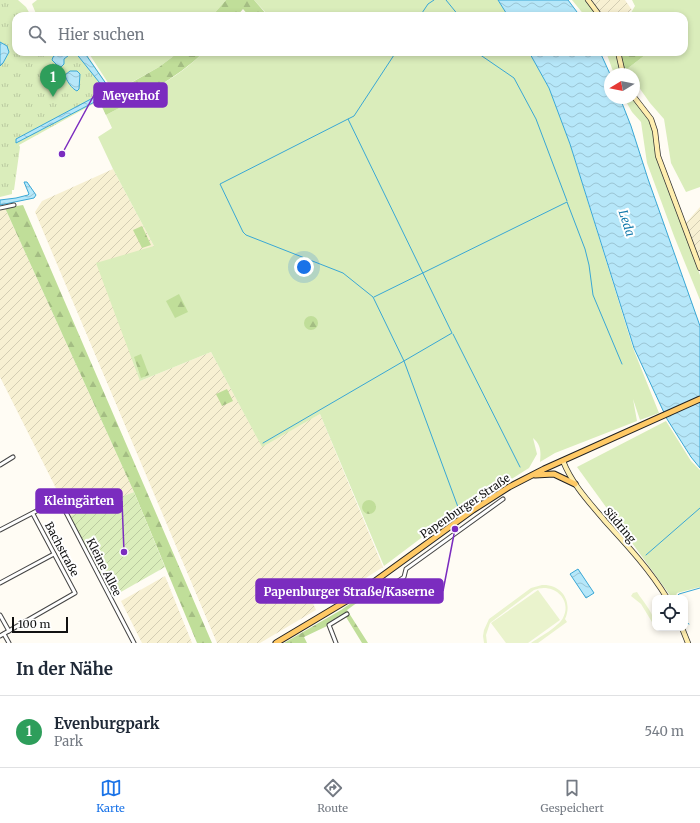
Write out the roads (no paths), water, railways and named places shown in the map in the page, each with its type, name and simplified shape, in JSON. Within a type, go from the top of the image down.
[{"type":"main road","name":"Papenburger Straße","points":[[276,643],[352,597],[488,500],[530,476],[700,399]]},
{"type":"main road","points":[[530,476],[548,473],[554,474],[575,484]]},
{"type":"street","points":[[588,0],[597,12]]},
{"type":"street","points":[[619,56],[622,68]]},
{"type":"street","points":[[640,104],[647,112],[653,125],[658,156],[700,268]]},
{"type":"street","points":[[0,208],[14,205]]},
{"type":"street","points":[[0,465],[13,456]]},
{"type":"street","name":"Südring","points":[[563,461],[575,484],[655,580],[665,595]]},
{"type":"street","name":"Kleine Allee","points":[[59,499],[134,643]]},
{"type":"street","points":[[397,582],[404,577],[406,569],[503,499]]},
{"type":"street","points":[[0,530],[48,505]]},
{"type":"street","name":"Bachstraße","points":[[9,630],[75,593],[33,514]]},
{"type":"street","points":[[0,584],[54,554]]},
{"type":"street","points":[[336,643],[329,625],[347,614]]},
{"type":"street","points":[[0,615],[9,630],[2,635],[9,643]]},
{"type":"street","points":[[683,631],[688,643]]},
{"type":"water","points":[[498,0],[568,0],[577,12],[506,12]]},
{"type":"water","points":[[0,42],[7,46],[9,52],[0,66]]},
{"type":"water","points":[[68,56],[64,59],[64,64],[61,67],[52,60],[53,57]]},
{"type":"water","points":[[78,56],[87,56],[109,88],[108,95],[16,143],[16,139],[104,92],[103,87]]},
{"type":"water","name":"Leda","points":[[531,56],[602,56],[607,68],[604,68],[604,104],[622,104],[700,326],[700,468],[691,457],[667,419],[634,348],[570,144],[549,88]]},
{"type":"water","points":[[70,71],[77,71],[80,74],[79,89],[77,91],[68,82],[65,75]]},
{"type":"water","points":[[24,182],[27,182],[36,195],[34,198],[0,205],[0,200],[28,195],[29,194]]},
{"type":"water","points":[[578,569],[594,593],[586,598],[570,574]]},
{"type":"waterway","points":[[423,12],[428,4],[434,0]]},
{"type":"waterway","points":[[446,0],[456,12]]},
{"type":"waterway","points":[[263,443],[452,333],[348,119],[354,116],[393,56]]},
{"type":"waterway","points":[[482,56],[514,78],[536,119],[567,201]]},
{"type":"waterway","points":[[348,119],[220,184],[243,232],[246,235],[343,273],[373,297],[404,361],[458,507]]},
{"type":"waterway","points":[[374,297],[567,202],[585,249],[593,295],[622,364]]},
{"type":"waterway","points":[[453,334],[520,467]]},
{"type":"waterway","points":[[646,555],[700,508]]},
{"type":"waterway","points":[[678,595],[700,588]]},
{"type":"place","name":"Evenburgpark","points":[[53,97]]},
{"type":"place","name":"Meyerhof","points":[[62,154]]},
{"type":"place","name":"Papenburger Straße/Kaserne","points":[[455,529]]},
{"type":"place","name":"Kleingärten","points":[[124,552]]}]
